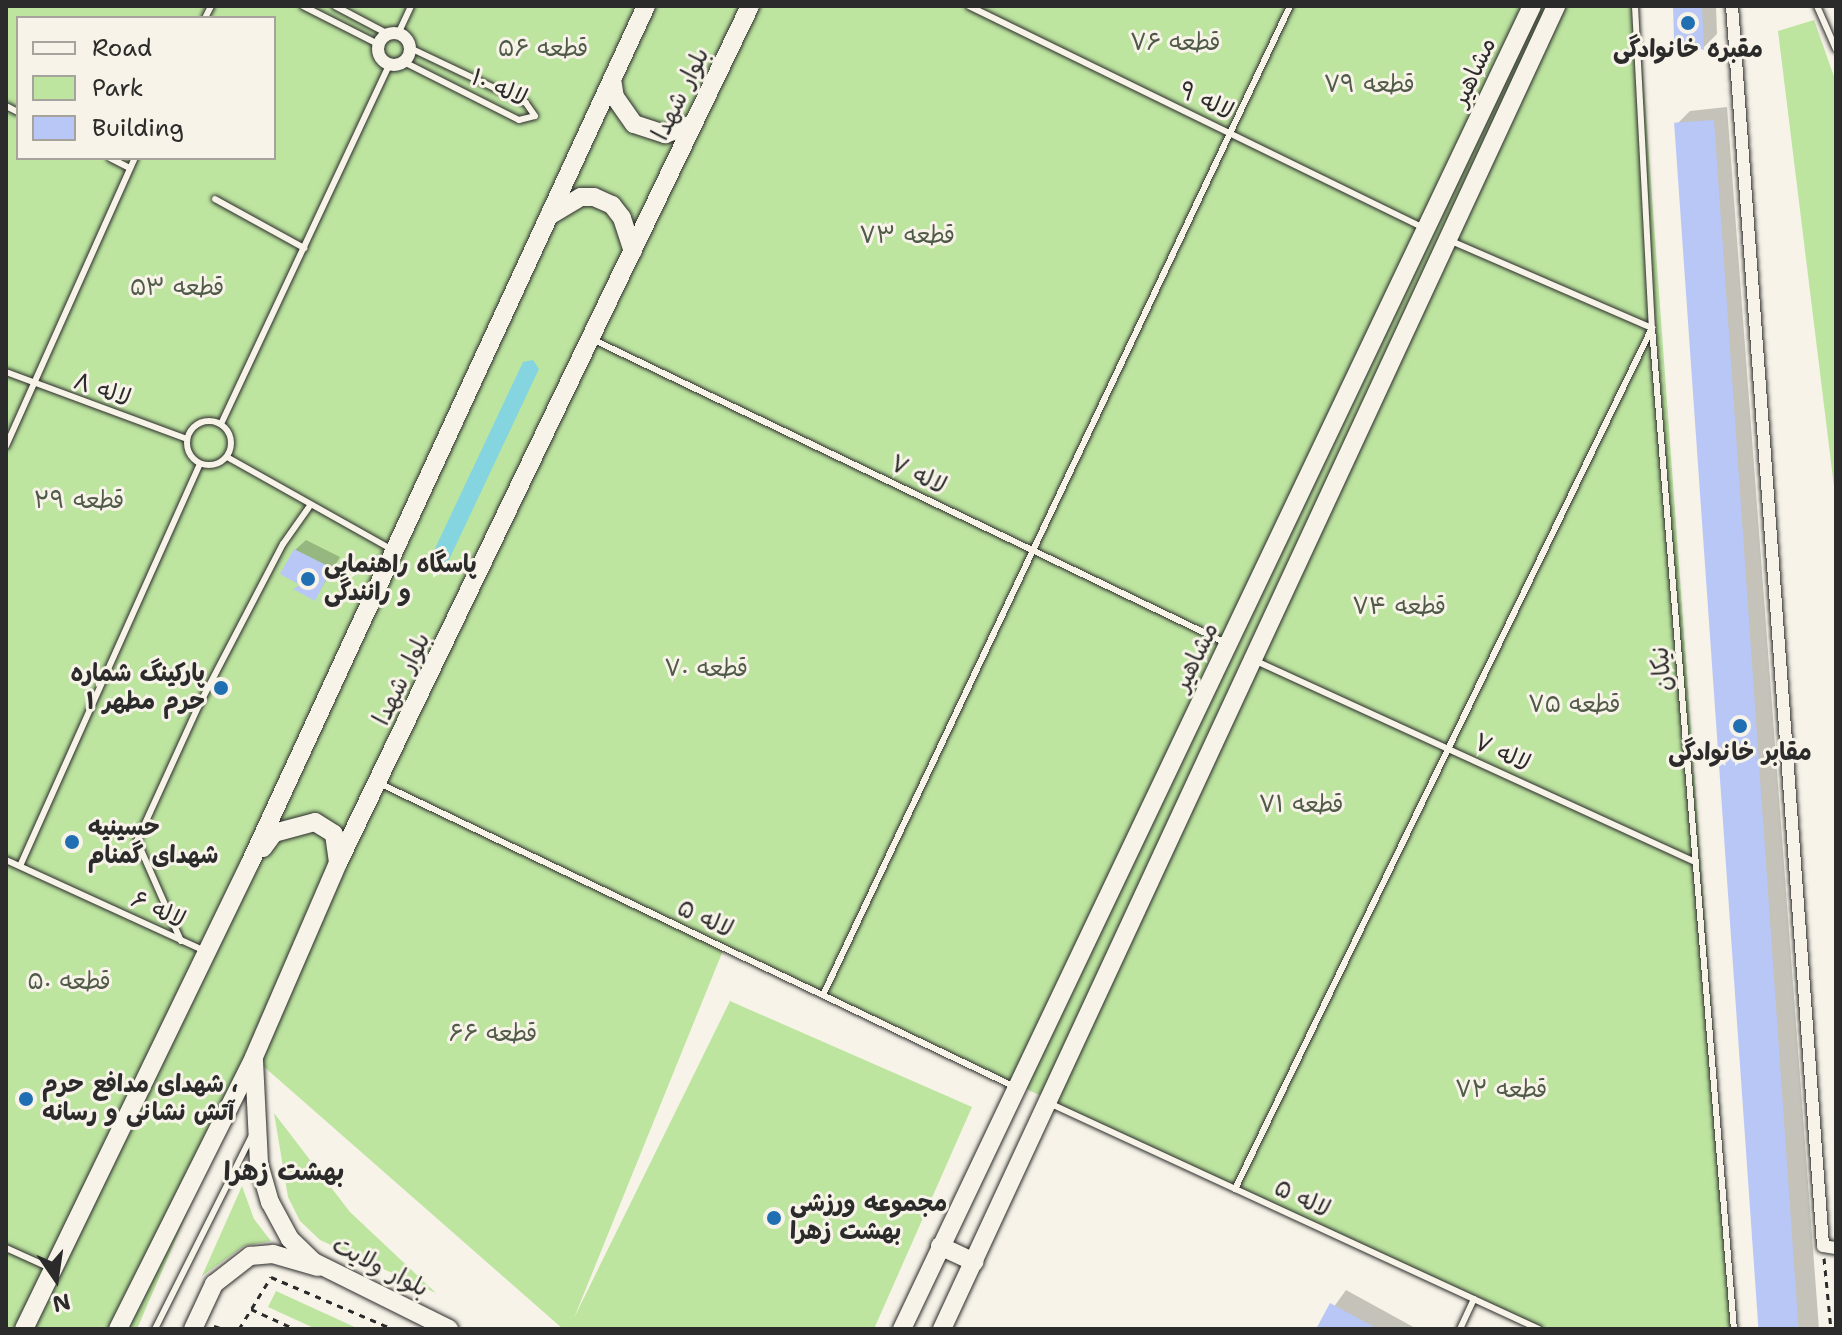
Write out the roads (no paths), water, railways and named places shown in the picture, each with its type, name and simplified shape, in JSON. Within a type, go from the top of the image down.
[{"type":"street","points":[[24,1329],[250,863],[646,6]]},
{"type":"street","name":"بلوار شهدا","points":[[118,1329],[254,1057],[338,863],[750,6]]},
{"type":"street","name":"مشاهیر","points":[[902,1329],[1532,6]]},
{"type":"street","name":"مشاهیر","points":[[942,1329],[1049,1103],[1249,658],[1451,241],[1556,6]]},
{"type":"street","points":[[1732,6],[1830,1247]]},
{"type":"street","points":[[393,34],[410,48],[404,62],[389,65],[380,59],[378,44],[393,34]]},
{"type":"street","points":[[612,79],[615,97],[634,124],[665,134],[693,124]]},
{"type":"street","points":[[548,217],[567,203],[594,197],[612,205],[622,218],[633,251]]},
{"type":"street","points":[[250,863],[274,833],[315,822],[334,834],[338,863]]},
{"type":"street","name":"بلوار ولایت","points":[[254,1057],[259,1164],[270,1202],[290,1239],[333,1271],[449,1329]]},
{"type":"street","points":[[940,1246],[974,1262]]},
{"type":"street","points":[[193,1329],[214,1284],[250,1256],[273,1254],[333,1271]]},
{"type":"lane","points":[[303,6],[378,44]]},
{"type":"lane","points":[[335,6],[393,34],[411,6]]},
{"type":"lane","name":"لاله ۹","points":[[969,6],[1427,229]]},
{"type":"lane","points":[[823,995],[1290,6]]},
{"type":"lane","name":"نیکان","points":[[1635,6],[1652,328],[1734,1329]]},
{"type":"lane","points":[[1817,6],[1836,49]]},
{"type":"lane","name":"لاله ۱۰","points":[[404,62],[519,120],[535,116],[526,103],[410,48]]},
{"type":"lane","points":[[221,424],[389,65]]},
{"type":"lane","points":[[114,160],[130,168]]},
{"type":"lane","points":[[6,446],[134,160]]},
{"type":"lane","points":[[215,199],[304,248]]},
{"type":"lane","points":[[1235,1189],[1445,747],[1652,328],[1451,241]]},
{"type":"lane","name":"لاله ۷","points":[[591,339],[1228,644]]},
{"type":"lane","name":"لاله ۸","points":[[6,372],[35,386],[187,439]]},
{"type":"lane","points":[[200,422],[221,424],[230,436],[227,457],[214,465],[200,464],[189,454],[187,439],[200,422]]},
{"type":"lane","points":[[227,457],[309,507],[393,550]]},
{"type":"lane","points":[[20,866],[200,464]]},
{"type":"lane","points":[[181,941],[137,841],[198,707],[283,544],[309,507]]},
{"type":"lane","name":"لاله ۷","points":[[1249,658],[1695,862]]},
{"type":"lane","name":"لاله ۵","points":[[377,783],[1017,1087]]},
{"type":"lane","name":"لاله ۶","points":[[6,860],[208,952]]},
{"type":"lane","name":"لاله ۵","points":[[1049,1103],[1539,1329]]},
{"type":"lane","points":[[155,1329],[257,1125]]},
{"type":"lane","points":[[6,1248],[51,1269]]},
{"type":"lane","points":[[1460,1329],[1474,1299]]},
{"type":"water","points":[[533,360],[539,369],[447,564],[436,565],[431,557],[523,362]]},
{"type":"place","name":"مقبره خانوادگی","points":[[1688,23]]},
{"type":"place","name":"پاسگاه راهنمایی و رانندگی","points":[[308,579]]},
{"type":"place","name":"پارکینگ شماره ۱ حرم مطهر","points":[[221,688]]},
{"type":"place","name":"مقابر خانوادگی","points":[[1740,726]]},
{"type":"place","name":"حسینیه شهدای گمنام","points":[[72,842]]},
{"type":"place","name":"شهدای مدافع حرم ، آتش نشانی و رسانه","points":[[26,1099]]},
{"type":"place","name":"مجموعه ورزشی بهشت زهرا","points":[[774,1218]]},
{"type":"district","name":"بهشت زهرا","points":[[284,1171]]},
{"type":"park label","name":"قطعه ۷۶","points":[[1175,43]]},
{"type":"park label","name":"قطعه ۵۶","points":[[543,49]]},
{"type":"park label","name":"قطعه ۷۹","points":[[1369,85]]},
{"type":"park label","name":"قطعه ۷۳","points":[[907,236]]},
{"type":"park label","name":"قطعه ۵۳","points":[[177,288]]},
{"type":"park label","name":"قطعه ۲۹","points":[[79,501]]},
{"type":"park label","name":"قطعه ۷۴","points":[[1399,607]]},
{"type":"park label","name":"قطعه ۷۰","points":[[706,669]]},
{"type":"park label","name":"قطعه ۷۵","points":[[1574,705]]},
{"type":"park label","name":"قطعه ۷۱","points":[[1301,805]]},
{"type":"park label","name":"قطعه ۵۰","points":[[69,982]]},
{"type":"park label","name":"قطعه ۶۶","points":[[493,1034]]},
{"type":"park label","name":"قطعه ۷۲","points":[[1501,1090]]}]
